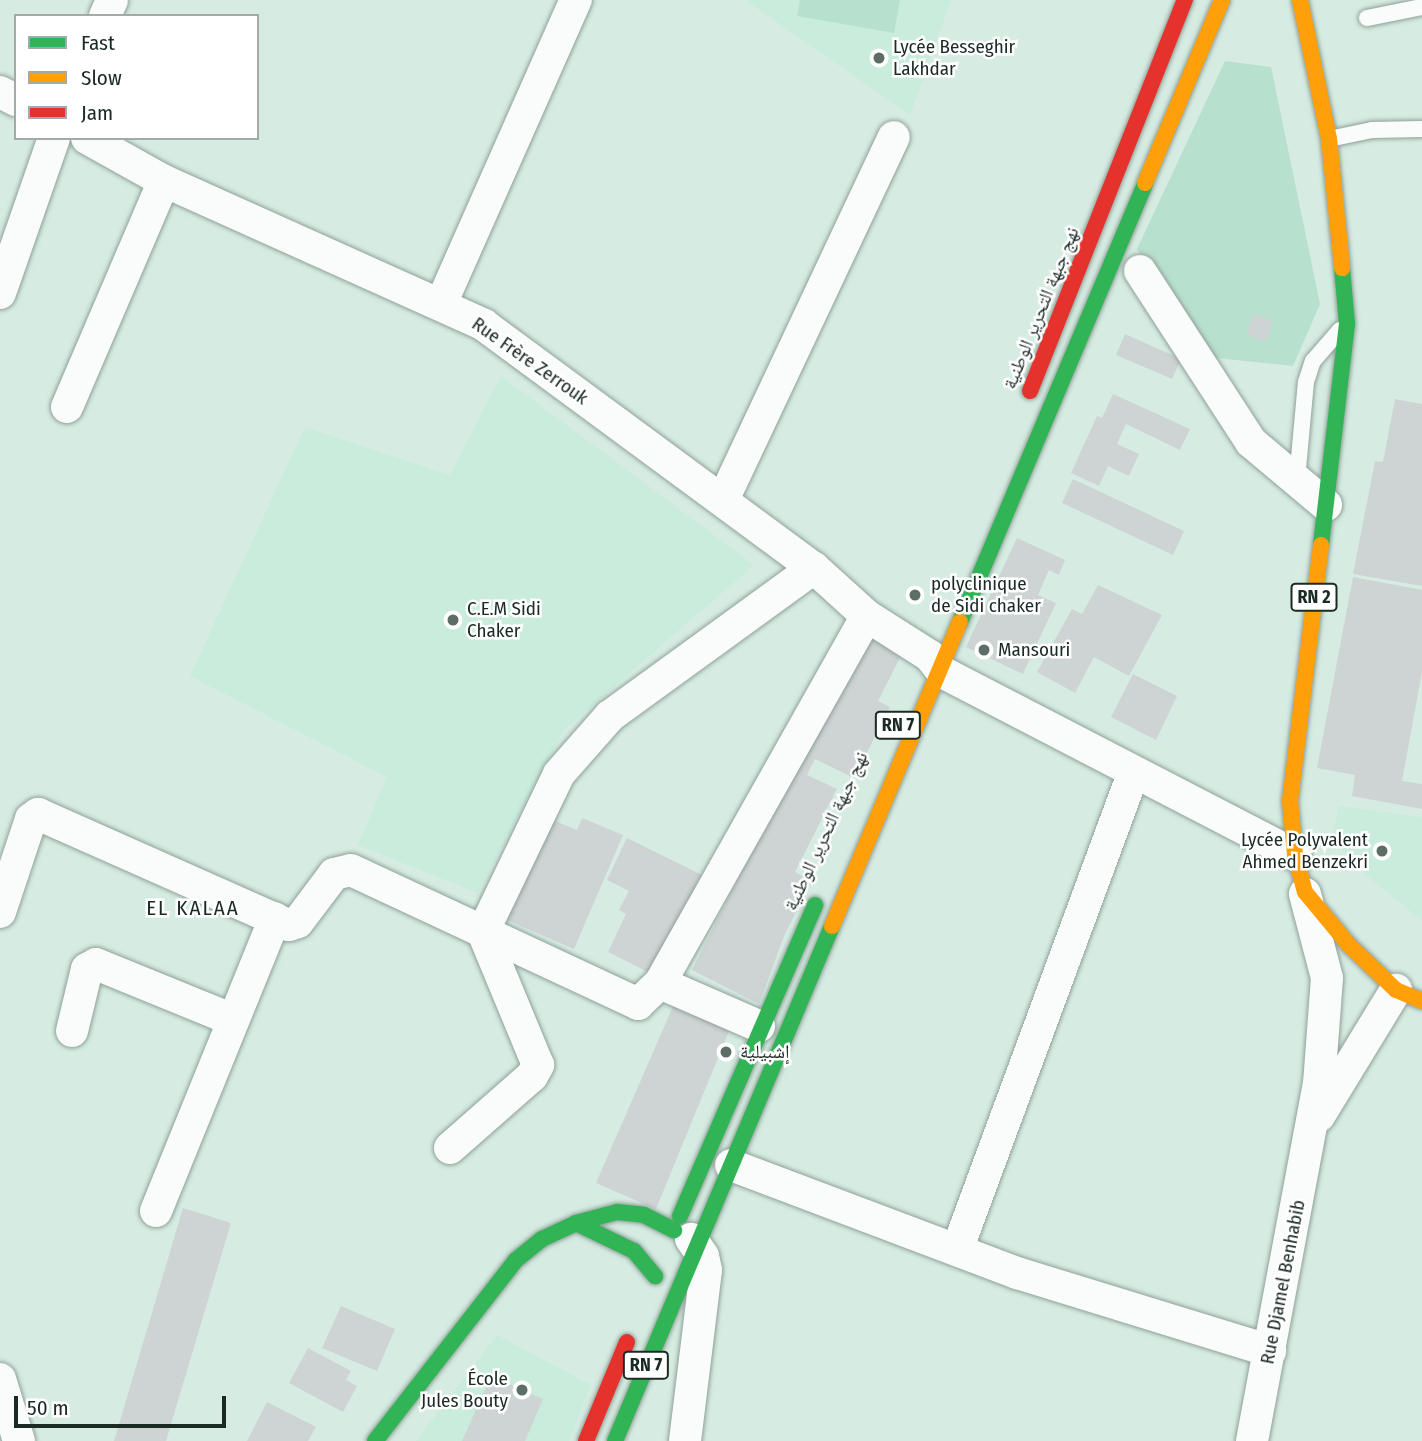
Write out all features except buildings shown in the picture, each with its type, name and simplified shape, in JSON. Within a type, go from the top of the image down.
[{"type":"main road","name":"نهج جبهة التحرير الوطنية","points":[[1026,403],[1185,0]]},
{"type":"main road","name":"نهج جبهة التحرير الوطنية","points":[[669,1260],[731,1165],[936,664],[1222,0]]},
{"type":"main road","name":"RN 2","points":[[1300,0],[1329,139],[1347,324],[1290,801],[1295,855],[1305,892],[1409,996]]},
{"type":"main road","name":"RN 2","points":[[1293,51],[1329,139]]},
{"type":"main road","name":"نهج جبهة التحرير الوطنية","points":[[890,742],[936,664],[958,580]]},
{"type":"main road","name":"نهج جبهة التحرير الوطنية","points":[[669,1260],[759,1026],[821,890]]},
{"type":"main road","points":[[375,1441],[516,1259],[542,1239],[576,1223],[617,1212],[644,1215],[669,1260]]},
{"type":"main road","points":[[576,1223],[634,1251],[669,1260]]},
{"type":"main road","name":"RN 7","points":[[615,1441],[669,1260]]},
{"type":"main road","name":"RN 7","points":[[586,1441],[633,1327]]},
{"type":"street","points":[[441,304],[576,0]]},
{"type":"street","points":[[723,500],[894,137]]},
{"type":"street","points":[[0,293],[53,140]]},
{"type":"street","name":"Rue Frère Zerrouk","points":[[91,140],[164,181],[484,325],[814,568],[867,616],[936,664],[1133,774],[1295,855]]},
{"type":"street","points":[[67,407],[164,181]]},
{"type":"street","points":[[1140,271],[1251,442],[1326,505]]},
{"type":"street","points":[[450,1148],[532,1076],[538,1065],[483,932],[559,774],[610,716],[814,568]]},
{"type":"street","points":[[0,912],[32,819],[38,814],[289,925],[298,922],[342,869],[483,932],[628,1003],[645,1000],[660,983],[867,616]]},
{"type":"street","points":[[957,1250],[1133,774]]},
{"type":"street","points":[[1305,892],[1326,978],[1314,1123]]},
{"type":"street","points":[[156,1210],[275,918]]},
{"type":"street","points":[[72,1031],[86,969],[96,964],[233,1020]]},
{"type":"street","points":[[660,983],[759,1026]]},
{"type":"street","points":[[1314,1123],[1409,996]]},
{"type":"street","name":"Rue Djamel Benhabib","points":[[1252,1441],[1314,1123]]},
{"type":"street","points":[[731,1165],[957,1250],[1270,1351]]},
{"type":"street","points":[[685,1441],[691,1408],[706,1270],[669,1260],[691,1408]]},
{"type":"street","points":[[0,1379],[19,1441]]},
{"type":"lane","points":[[1367,18],[1422,7]]},
{"type":"lane","points":[[1329,139],[1373,130],[1421,134]]},
{"type":"lane","points":[[1297,480],[1306,382],[1313,360],[1347,324]]},
{"type":"shaded area","name":"Lycée Besseghir Lakhdar","points":[[745,0],[951,0],[910,115]]},
{"type":"shaded area","points":[[800,0],[900,0],[894,33],[797,16]]},
{"type":"shaded area","points":[[1225,61],[1271,67],[1320,304],[1293,366],[1216,358],[1137,249]]},
{"type":"shaded area","name":"C.E.M Sidi Chaker","points":[[501,376],[754,565],[564,730],[477,893],[358,845],[387,777],[190,676],[305,427],[450,475]]},
{"type":"shaded area","name":"Lycée Polyvalent Ahmed Benzekri","points":[[1339,806],[1422,817],[1422,921],[1353,864],[1332,837]]},
{"type":"shaded area","name":"École Jules Bouty","points":[[497,1335],[591,1385],[569,1441],[416,1441]]},
{"type":"traffic: fast","points":[[960,622],[1145,183]]},
{"type":"traffic: fast","points":[[1321,545],[1347,324],[1342,268]]},
{"type":"traffic: fast","points":[[680,1216],[815,905]]},
{"type":"traffic: fast","points":[[615,1441],[832,926]]},
{"type":"traffic: fast","points":[[375,1441],[516,1260],[542,1239],[576,1223],[617,1212],[644,1215],[674,1230]]},
{"type":"traffic: fast","points":[[576,1223],[634,1251],[655,1276]]},
{"type":"traffic: slow","points":[[1145,183],[1222,0]]},
{"type":"traffic: slow","points":[[1300,0],[1329,139],[1342,268]]},
{"type":"traffic: slow","points":[[1321,545],[1290,801],[1295,855],[1305,892],[1349,945],[1396,990],[1422,1001]]},
{"type":"traffic: slow","points":[[832,926],[960,622]]},
{"type":"traffic: jam","points":[[1030,391],[1185,0]]},
{"type":"traffic: jam","points":[[586,1441],[627,1342]]},
{"type":"place","name":"Lycée Besseghir Lakhdar","points":[[879,58]]},
{"type":"place","name":"polyclinique de Sidi chaker","points":[[915,595]]},
{"type":"place","name":"C.E.M Sidi Chaker","points":[[453,620]]},
{"type":"place","name":"Mansouri","points":[[984,650]]},
{"type":"place","name":"Lycée Polyvalent Ahmed Benzekri","points":[[1382,851]]},
{"type":"place","name":"إشبيلية","points":[[726,1052]]},
{"type":"place","name":"École Jules Bouty","points":[[522,1390]]},
{"type":"district","name":"EL KALAA","points":[[193,908]]}]
